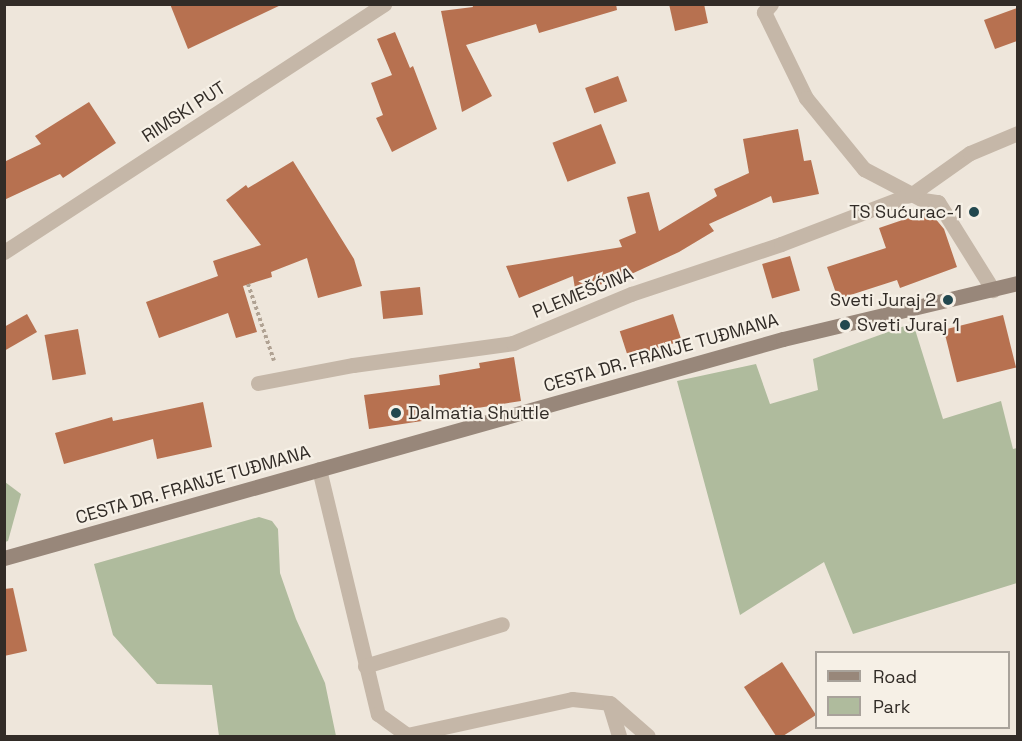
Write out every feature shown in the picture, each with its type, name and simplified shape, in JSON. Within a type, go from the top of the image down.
[{"type":"main road","name":"CESTA DR. FRANJE TUĐMANA","points":[[4,558],[783,339],[1017,283]]},
{"type":"street","name":"RIMSKI PUT","points":[[4,252],[384,4]]},
{"type":"street","points":[[771,4],[764,12],[806,98],[864,169],[923,200],[938,202],[993,290]]},
{"type":"street","name":"PLEMEŠĆINA","points":[[258,383],[353,364],[513,343],[631,294],[781,244],[912,194],[970,153],[1017,133]]},
{"type":"street","points":[[319,469],[378,714],[407,735],[572,699],[609,703],[648,736]]},
{"type":"street","points":[[365,666],[502,624]]},
{"type":"street","points":[[609,703],[619,736]]},
{"type":"path","points":[[248,284],[280,379]]},
{"type":"green space","points":[[913,323],[943,419],[1001,401],[1013,449],[1017,448],[1017,583],[853,634],[824,562],[740,615],[677,381],[756,364],[770,404],[818,390],[813,359]]},
{"type":"green space","points":[[5,482],[21,494],[8,541],[5,542]]},
{"type":"green space","points":[[259,517],[272,521],[278,529],[280,573],[296,619],[325,683],[336,736],[219,736],[212,685],[157,684],[113,635],[94,564]]},
{"type":"building","points":[[170,4],[283,4],[188,49]]},
{"type":"building","points":[[472,4],[616,4],[617,10],[539,33],[536,24],[466,45],[492,96],[462,112],[441,11],[473,7]]},
{"type":"building","points":[[669,4],[704,4],[708,23],[675,31]]},
{"type":"building","points":[[1017,8],[1017,41],[995,49],[984,20]]},
{"type":"building","points":[[395,32],[410,68],[413,66],[437,129],[392,152],[376,118],[383,115],[371,83],[392,75],[377,39]]},
{"type":"building","points":[[618,76],[627,101],[594,113],[585,88]]},
{"type":"building","points":[[89,102],[116,143],[63,178],[60,174],[4,200],[4,162],[41,144],[35,136]]},
{"type":"building","points":[[601,124],[616,163],[568,182],[552,143]]},
{"type":"building","points":[[798,129],[804,161],[811,160],[819,194],[773,203],[771,196],[709,224],[714,231],[679,252],[614,282],[575,289],[573,276],[519,298],[506,266],[622,247],[619,240],[636,233],[627,197],[649,192],[659,231],[717,196],[714,189],[749,173],[743,139]]},
{"type":"building","points":[[293,161],[354,259],[362,286],[318,298],[307,258],[271,272],[272,277],[243,286],[257,332],[236,338],[228,313],[159,338],[146,302],[218,276],[213,261],[261,245],[226,200],[246,185],[248,188]]},
{"type":"building","points":[[929,211],[944,229],[957,267],[900,288],[897,280],[838,299],[827,267],[886,248],[879,228]]},
{"type":"building","points":[[790,256],[800,291],[772,299],[762,264]]},
{"type":"building","points":[[420,287],[423,315],[383,319],[380,291]]},
{"type":"building","points":[[27,314],[37,332],[4,351],[4,327]]},
{"type":"building","points":[[673,314],[682,341],[628,358],[620,331]]},
{"type":"building","points":[[1003,315],[1016,367],[957,382],[944,330]]},
{"type":"building","points":[[78,329],[86,374],[53,380],[45,335]]},
{"type":"building","points":[[514,357],[521,401],[422,417],[422,421],[369,429],[364,395],[440,385],[439,375],[480,368],[479,363]]},
{"type":"building","points":[[203,402],[212,447],[157,459],[153,439],[64,464],[55,433],[112,417],[113,421]]},
{"type":"building","points":[[13,588],[27,651],[4,656],[4,589]]},
{"type":"building","points":[[782,662],[815,716],[783,736],[776,736],[744,687]]},
{"type":"place","name":"TS Sućurac-1","points":[[974,212]]},
{"type":"place","name":"Sveti Juraj 2","points":[[948,300]]},
{"type":"place","name":"Sveti Juraj 1","points":[[845,325]]},
{"type":"place","name":"Dalmatia Shuttle","points":[[396,413]]}]
